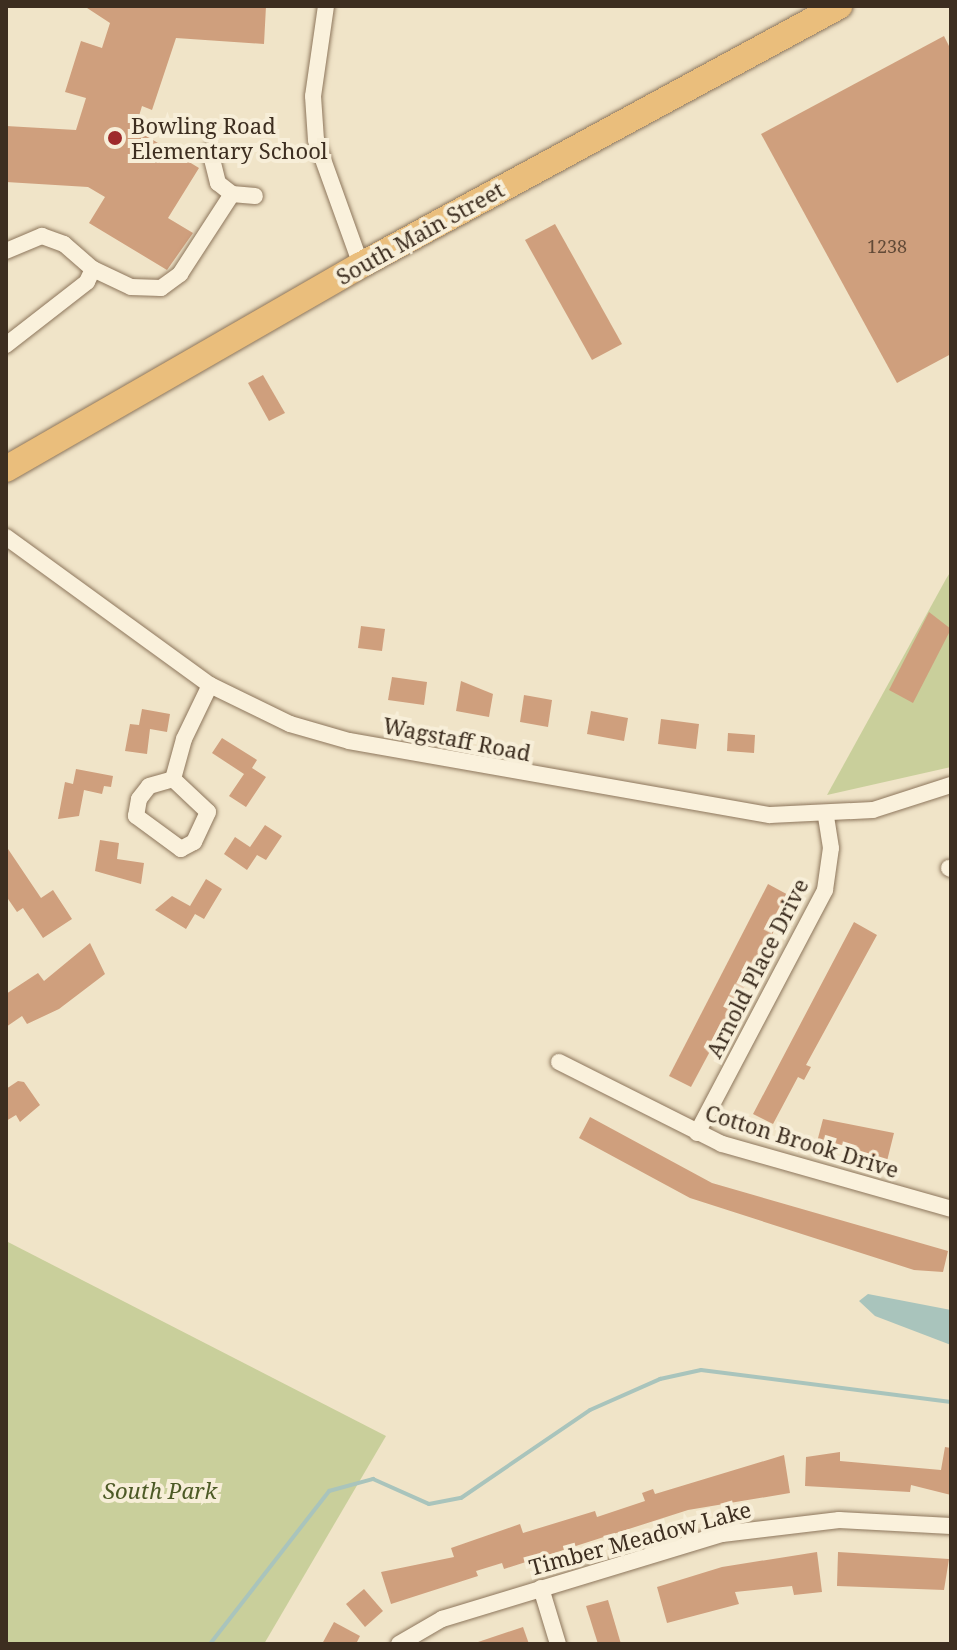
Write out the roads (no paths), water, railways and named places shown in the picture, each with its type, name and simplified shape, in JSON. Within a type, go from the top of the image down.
[{"type":"highway","name":"South Main Street","points":[[6,469],[361,265],[839,6]]},
{"type":"street","points":[[326,6],[313,96],[316,140],[361,265]]},
{"type":"street","points":[[210,151],[209,167],[232,194],[255,196]]},
{"type":"street","points":[[6,251],[42,236],[64,244],[93,269],[131,287],[161,288],[180,274],[232,194]]},
{"type":"street","points":[[6,345],[87,282],[93,269]]},
{"type":"street","name":"Wagstaff Road","points":[[6,537],[210,685],[290,724],[349,741],[718,808],[826,815],[873,810],[951,785]]},
{"type":"street","points":[[173,779],[210,685]]},
{"type":"street","points":[[173,779],[208,812],[194,842],[181,849],[136,816],[149,786],[173,779]]},
{"type":"street","name":"Arnold Place Drive","points":[[697,1133],[825,890],[831,848],[826,815]]},
{"type":"street","name":"Cotton Brook Drive","points":[[559,1062],[697,1133],[951,1209]]},
{"type":"street","name":"Timber Meadow Lake","points":[[399,1644],[442,1619],[722,1534],[786,1523],[909,1520],[951,1526]]},
{"type":"street","points":[[541,1588],[558,1644]]},
{"type":"water","points":[[868,1294],[951,1310],[951,1345],[875,1316],[859,1301]]},
{"type":"waterway","points":[[210,1644],[329,1491],[373,1479],[429,1504],[461,1498],[590,1410],[660,1379],[701,1370],[951,1402]]},
{"type":"place","name":"Bowling Road Elementary School","points":[[115,138]]},
{"type":"park label","name":"South Park","points":[[160,1491]]}]
